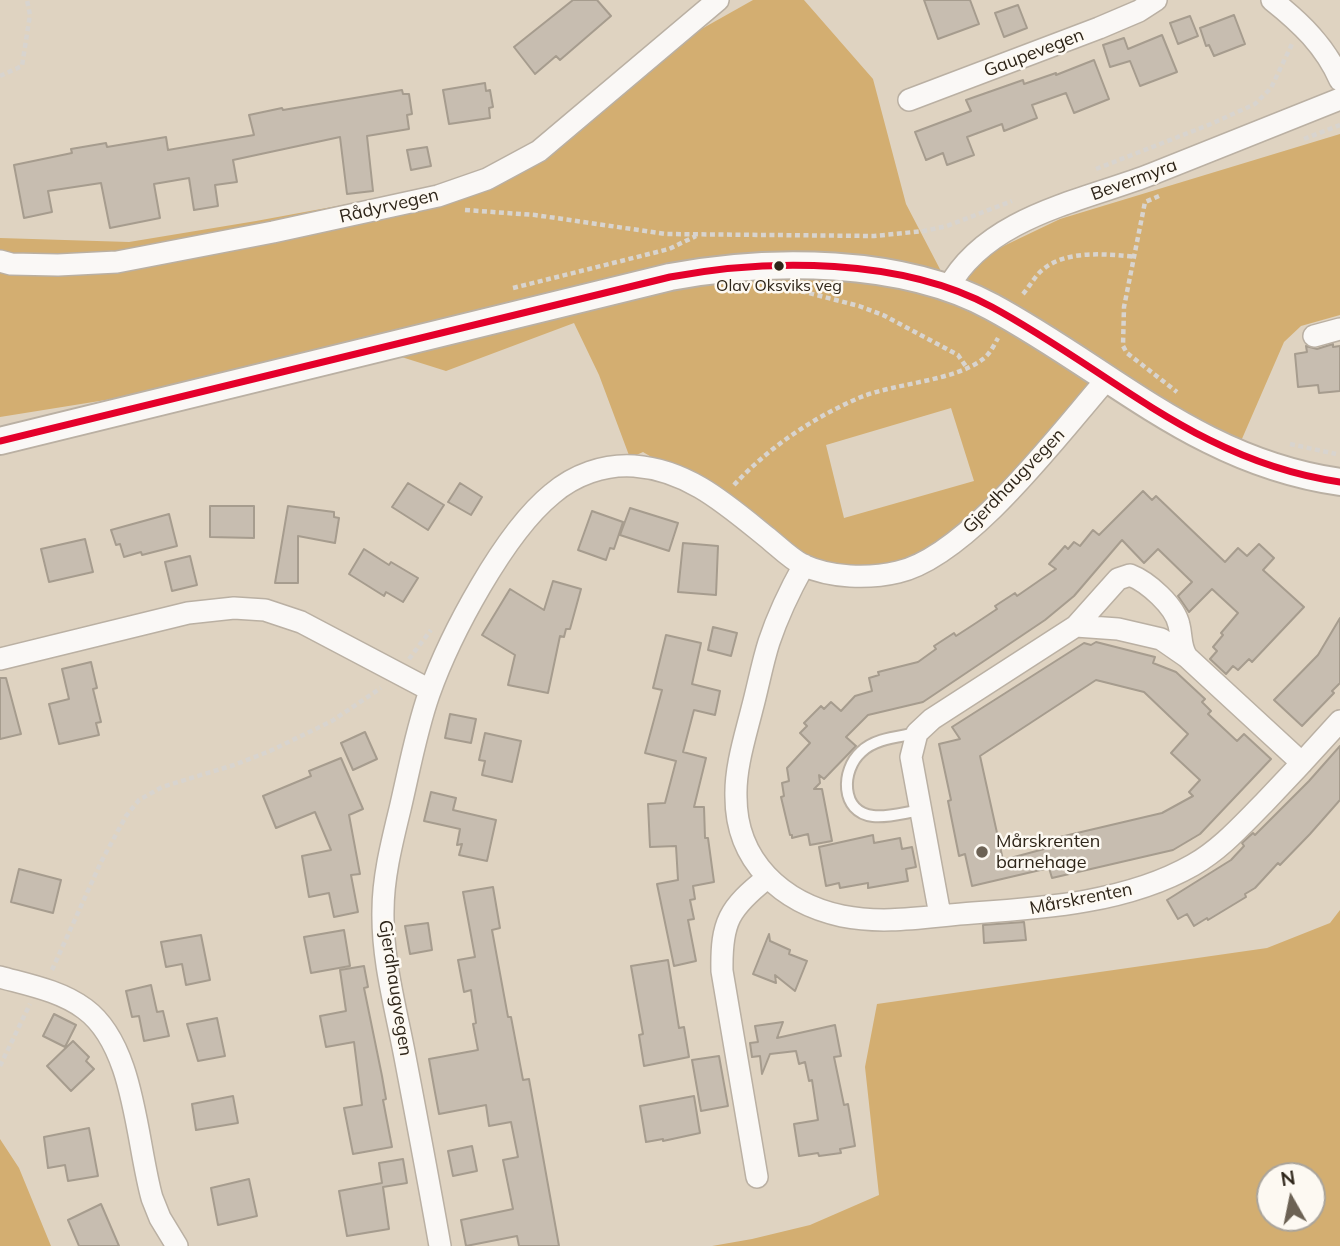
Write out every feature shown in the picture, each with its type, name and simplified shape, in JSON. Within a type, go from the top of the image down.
[{"type":"street","name":"Rådyrvegen","points":[[0,261],[11,264],[58,265],[117,262],[438,197],[487,179],[539,150],[718,0]]},
{"type":"street","name":"Gaupevegen","points":[[909,100],[1099,28],[1139,11],[1156,0]]},
{"type":"street","points":[[1272,0],[1301,23],[1330,58],[1340,80]]},
{"type":"street","name":"Bevermyra","points":[[948,288],[956,274],[978,250],[1016,226],[1340,99]]},
{"type":"street","points":[[0,442],[670,277],[699,271],[791,265],[852,268],[948,288],[990,306],[1200,437],[1243,457],[1285,472],[1340,482]]},
{"type":"street","points":[[1314,336],[1340,329]]},
{"type":"street","name":"Gjerdhaugvegen","points":[[440,1246],[388,969],[383,910],[385,880],[420,721],[430,690],[473,601],[522,525],[554,492],[582,475],[597,469],[629,466],[646,468],[664,471],[717,496],[804,565],[843,575],[885,575],[912,568],[940,554],[995,505],[1107,379]]},
{"type":"street","name":"Mårskrenten","points":[[804,565],[784,604],[769,643],[742,751],[736,795],[737,817],[743,839],[756,865],[789,896],[813,908],[873,921],[907,920],[1028,909],[1131,891],[1192,866],[1225,842],[1340,721]]},
{"type":"street","points":[[940,915],[911,757],[917,733],[932,719],[1076,626],[1118,579],[1130,575],[1142,581],[1175,614],[1187,657]]},
{"type":"street","points":[[0,659],[188,613],[234,608],[265,610],[301,622],[430,690]]},
{"type":"street","points":[[1076,626],[1118,629],[1161,639],[1187,657],[1302,763]]},
{"type":"street","points":[[757,1177],[722,971],[722,940],[730,914],[744,896],[767,878]]},
{"type":"street","points":[[0,977],[63,996],[85,1009],[101,1024],[114,1043],[128,1087],[152,1198],[160,1218],[177,1246]]},
{"type":"lane","points":[[917,733],[877,742],[862,750],[848,772],[847,783],[848,797],[853,806],[859,812],[872,817],[922,810]]},
{"type":"path","points":[[0,76],[22,66],[30,15],[27,0]]},
{"type":"path","points":[[1090,171],[1255,104],[1271,88],[1295,37]]},
{"type":"path","points":[[438,197],[446,204],[461,209],[535,215],[697,236],[900,234],[947,226],[1016,200]]},
{"type":"path","points":[[1145,202],[1124,307],[1123,346],[1127,353],[1188,398]]},
{"type":"path","points":[[1023,294],[1041,271],[1066,258],[1100,254],[1136,257]]},
{"type":"path","points":[[791,265],[792,288],[847,302],[883,315],[958,355],[967,368]]},
{"type":"path","points":[[724,480],[734,485],[748,470],[798,430],[862,397],[967,368],[985,358],[1000,334]]},
{"type":"path","points":[[1286,443],[1340,455]]},
{"type":"path","points":[[0,1066],[24,1015],[55,965],[101,862],[125,816],[139,800],[162,787],[270,751],[332,720],[377,692],[397,673],[432,629]]},
{"type":"shaded area","points":[[753,0],[804,0],[873,79],[906,204],[943,275],[1060,219],[1340,134],[1340,315],[1301,326],[1284,342],[1238,448],[1106,392],[929,563],[849,585],[729,503],[643,452],[630,458],[599,375],[574,323],[446,371],[392,354],[0,417],[0,238],[129,242],[510,174],[689,36]],"holes":[[[951,408],[974,481],[844,518],[826,445]]]},
{"type":"shaded area","points":[[1340,910],[1340,1246],[712,1246],[810,1225],[879,1195],[865,1067],[877,1004],[1267,948],[1330,923]]},
{"type":"shaded area","points":[[0,1139],[19,1168],[51,1246],[0,1246]]},
{"type":"building","points":[[573,0],[597,0],[611,16],[560,60],[556,56],[535,74],[514,47]]},
{"type":"building","points":[[924,0],[970,0],[979,24],[938,39]]},
{"type":"building","points":[[1018,5],[1027,28],[1004,37],[995,13]]},
{"type":"building","points":[[1234,15],[1245,44],[1214,56],[1209,45],[1206,46],[1200,28]]},
{"type":"building","points":[[1190,16],[1198,36],[1178,44],[1170,23]]},
{"type":"building","points":[[1162,35],[1177,72],[1140,86],[1130,61],[1110,67],[1103,45],[1124,38],[1128,49]]},
{"type":"building","points":[[1094,60],[1109,99],[1074,113],[1066,93],[1032,105],[1037,118],[1004,131],[1002,124],[967,137],[974,155],[947,165],[943,153],[926,160],[915,132],[971,111],[966,100],[1023,80],[1024,84],[1056,75]]},
{"type":"building","points":[[485,83],[486,91],[490,90],[493,107],[489,108],[490,118],[449,124],[443,90]]},
{"type":"building","points":[[402,90],[403,94],[409,94],[412,114],[407,115],[409,129],[367,136],[373,191],[347,194],[340,137],[233,160],[237,182],[215,185],[218,206],[194,210],[189,178],[154,184],[160,218],[110,228],[101,183],[48,191],[52,212],[24,218],[14,165],[72,153],[71,149],[106,143],[107,147],[166,137],[168,150],[254,135],[249,115]]},
{"type":"building","points":[[427,147],[431,166],[411,170],[407,150]]},
{"type":"building","points":[[1333,344],[1333,347],[1340,346],[1340,391],[1319,393],[1318,385],[1298,387],[1295,354],[1307,352],[1306,346],[1317,349]]},
{"type":"building","points":[[408,483],[444,505],[428,530],[392,507]]},
{"type":"building","points":[[460,483],[482,497],[471,515],[448,502]]},
{"type":"building","points":[[1143,491],[1152,500],[1156,496],[1225,562],[1238,548],[1247,556],[1259,544],[1274,558],[1263,570],[1304,607],[1252,662],[1249,659],[1238,670],[1233,666],[1226,674],[1210,659],[1217,651],[1213,647],[1223,635],[1221,633],[1238,613],[1212,589],[1189,612],[1178,596],[1192,582],[1158,549],[1144,563],[1122,540],[1074,596],[1045,620],[923,702],[868,715],[846,737],[856,746],[824,779],[819,775],[820,783],[814,789],[822,789],[832,841],[810,845],[808,834],[792,838],[781,797],[784,796],[782,783],[789,781],[787,768],[810,743],[800,733],[807,726],[804,723],[821,706],[824,709],[831,702],[841,711],[855,696],[872,691],[869,678],[879,675],[878,672],[918,662],[936,649],[934,646],[976,623],[1015,593],[1017,596],[1056,569],[1049,564],[1065,546],[1068,549],[1074,542],[1080,546],[1093,530],[1099,535]]},
{"type":"building","points":[[210,506],[254,506],[254,538],[210,537]]},
{"type":"building","points":[[288,506],[334,512],[334,517],[339,518],[335,543],[298,536],[298,583],[275,583]]},
{"type":"building","points":[[630,508],[678,523],[669,551],[620,535]]},
{"type":"building","points":[[592,511],[623,522],[614,549],[610,548],[606,560],[578,550]]},
{"type":"building","points":[[169,514],[177,546],[124,557],[111,530]]},
{"type":"building","points":[[85,539],[93,572],[49,582],[41,549]]},
{"type":"building","points":[[683,543],[718,546],[716,595],[678,592]]},
{"type":"building","points":[[364,549],[389,565],[391,562],[418,578],[403,602],[386,592],[384,596],[349,574]]},
{"type":"building","points":[[190,556],[197,585],[172,591],[165,562]]},
{"type":"building","points":[[553,581],[581,589],[570,629],[566,629],[564,637],[560,636],[548,693],[508,685],[515,655],[482,635],[510,589],[544,610]]},
{"type":"building","points":[[1340,618],[1340,683],[1332,691],[1334,693],[1302,726],[1274,700],[1318,655]]},
{"type":"building","points":[[713,627],[737,633],[731,656],[708,650]]},
{"type":"building","points":[[666,635],[701,643],[692,684],[720,691],[715,715],[694,710],[683,752],[706,758],[694,807],[704,807],[705,838],[708,838],[714,882],[693,886],[695,899],[690,900],[694,919],[688,920],[696,961],[674,966],[657,884],[678,880],[676,846],[650,847],[648,804],[665,803],[676,761],[645,753],[662,690],[653,688]]},
{"type":"building","points":[[1096,642],[1155,657],[1153,663],[1176,672],[1205,699],[1202,702],[1211,711],[1208,714],[1237,741],[1244,734],[1271,759],[1200,834],[1173,850],[1052,878],[1049,868],[972,886],[965,854],[959,856],[939,744],[960,739],[952,727],[1084,643],[1091,645]],"holes":[[[1096,680],[1144,692],[1188,734],[1171,753],[1200,780],[1189,792],[1193,796],[1162,813],[1043,841],[1044,849],[1003,860],[980,756]]]},
{"type":"building","points":[[91,662],[97,688],[93,689],[101,722],[96,723],[99,735],[59,744],[49,704],[69,699],[62,669]]},
{"type":"building","points":[[0,678],[6,678],[21,734],[0,739]]},
{"type":"building","points":[[450,714],[476,719],[471,743],[445,738]]},
{"type":"building","points":[[365,732],[377,759],[353,770],[341,743]]},
{"type":"building","points":[[485,733],[521,741],[512,782],[482,775],[485,761],[479,760]]},
{"type":"building","points":[[1340,746],[1340,800],[1310,834],[1280,865],[1278,863],[1255,888],[1245,894],[1246,897],[1194,926],[1187,914],[1178,919],[1167,900],[1231,860],[1244,846],[1242,843],[1253,833],[1255,835]]},
{"type":"building","points":[[341,758],[363,809],[349,815],[360,874],[351,875],[358,912],[334,917],[329,893],[309,897],[302,856],[331,850],[315,812],[276,828],[263,796],[311,776],[309,771]]},
{"type":"building","points":[[431,792],[456,798],[453,810],[496,820],[487,861],[459,855],[462,844],[457,845],[460,829],[424,821]]},
{"type":"building","points":[[873,835],[874,843],[900,838],[902,849],[912,847],[916,867],[906,869],[908,881],[868,888],[868,883],[840,888],[839,883],[826,886],[819,847]]},
{"type":"building","points":[[19,869],[61,880],[53,913],[11,902]]},
{"type":"building","points":[[493,887],[500,928],[492,930],[523,1080],[529,1079],[559,1246],[519,1246],[517,1236],[466,1246],[461,1220],[513,1209],[503,1160],[518,1157],[511,1122],[489,1126],[486,1105],[439,1114],[434,1087],[429,1059],[478,1050],[471,990],[464,992],[458,960],[475,957],[463,892]]},
{"type":"building","points":[[1024,922],[1026,940],[984,943],[983,925]]},
{"type":"building","points":[[428,923],[432,950],[410,954],[405,926]]},
{"type":"building","points":[[344,930],[350,966],[311,973],[304,937]]},
{"type":"building","points":[[769,934],[770,941],[790,950],[789,954],[807,961],[795,991],[775,975],[776,983],[753,974]]},
{"type":"building","points":[[201,935],[210,980],[186,985],[182,964],[166,967],[161,942]]},
{"type":"building","points":[[668,960],[679,1028],[684,1027],[689,1057],[644,1066],[639,1035],[643,1034],[631,966]]},
{"type":"building","points":[[364,966],[368,987],[364,988],[382,1076],[386,1099],[383,1100],[392,1147],[353,1154],[344,1108],[362,1105],[354,1042],[326,1047],[320,1016],[346,1011],[340,970]]},
{"type":"building","points":[[151,985],[157,1012],[163,1011],[169,1036],[144,1041],[139,1016],[132,1017],[126,991]]},
{"type":"building","points":[[54,1014],[76,1025],[65,1047],[43,1036]]},
{"type":"building","points":[[217,1018],[225,1056],[198,1061],[187,1024]]},
{"type":"building","points":[[783,1022],[777,1038],[835,1025],[841,1056],[834,1057],[844,1105],[848,1104],[855,1146],[840,1149],[841,1153],[799,1156],[794,1124],[818,1120],[812,1080],[809,1081],[805,1062],[799,1064],[796,1051],[770,1054],[762,1074],[760,1056],[752,1057],[750,1043],[758,1042],[755,1026]]},
{"type":"building","points":[[73,1041],[89,1057],[86,1061],[94,1069],[71,1091],[47,1066]]},
{"type":"building","points":[[719,1056],[728,1106],[701,1111],[692,1060]]},
{"type":"building","points":[[233,1096],[238,1123],[196,1130],[192,1104]]},
{"type":"building","points":[[694,1096],[700,1133],[646,1142],[640,1106]]},
{"type":"building","points":[[89,1128],[98,1176],[68,1181],[65,1165],[48,1168],[44,1137]]},
{"type":"building","points":[[472,1146],[477,1171],[453,1176],[448,1151]]},
{"type":"building","points":[[403,1159],[407,1183],[383,1187],[389,1229],[347,1236],[339,1191],[382,1183],[379,1163]]},
{"type":"building","points":[[249,1179],[257,1216],[218,1225],[211,1188]]},
{"type":"building","points":[[101,1204],[119,1246],[79,1246],[68,1220]]},
{"type":"transit line","points":[[0,441],[670,277],[749,267],[834,266],[918,279],[956,291],[992,307],[1036,332],[1200,435],[1243,455],[1289,471],[1340,482]]},
{"type":"place","name":"Olav Oksviks veg","points":[[779,266]]},
{"type":"place","name":"Mårskrenten barnehage","points":[[982,852]]}]
